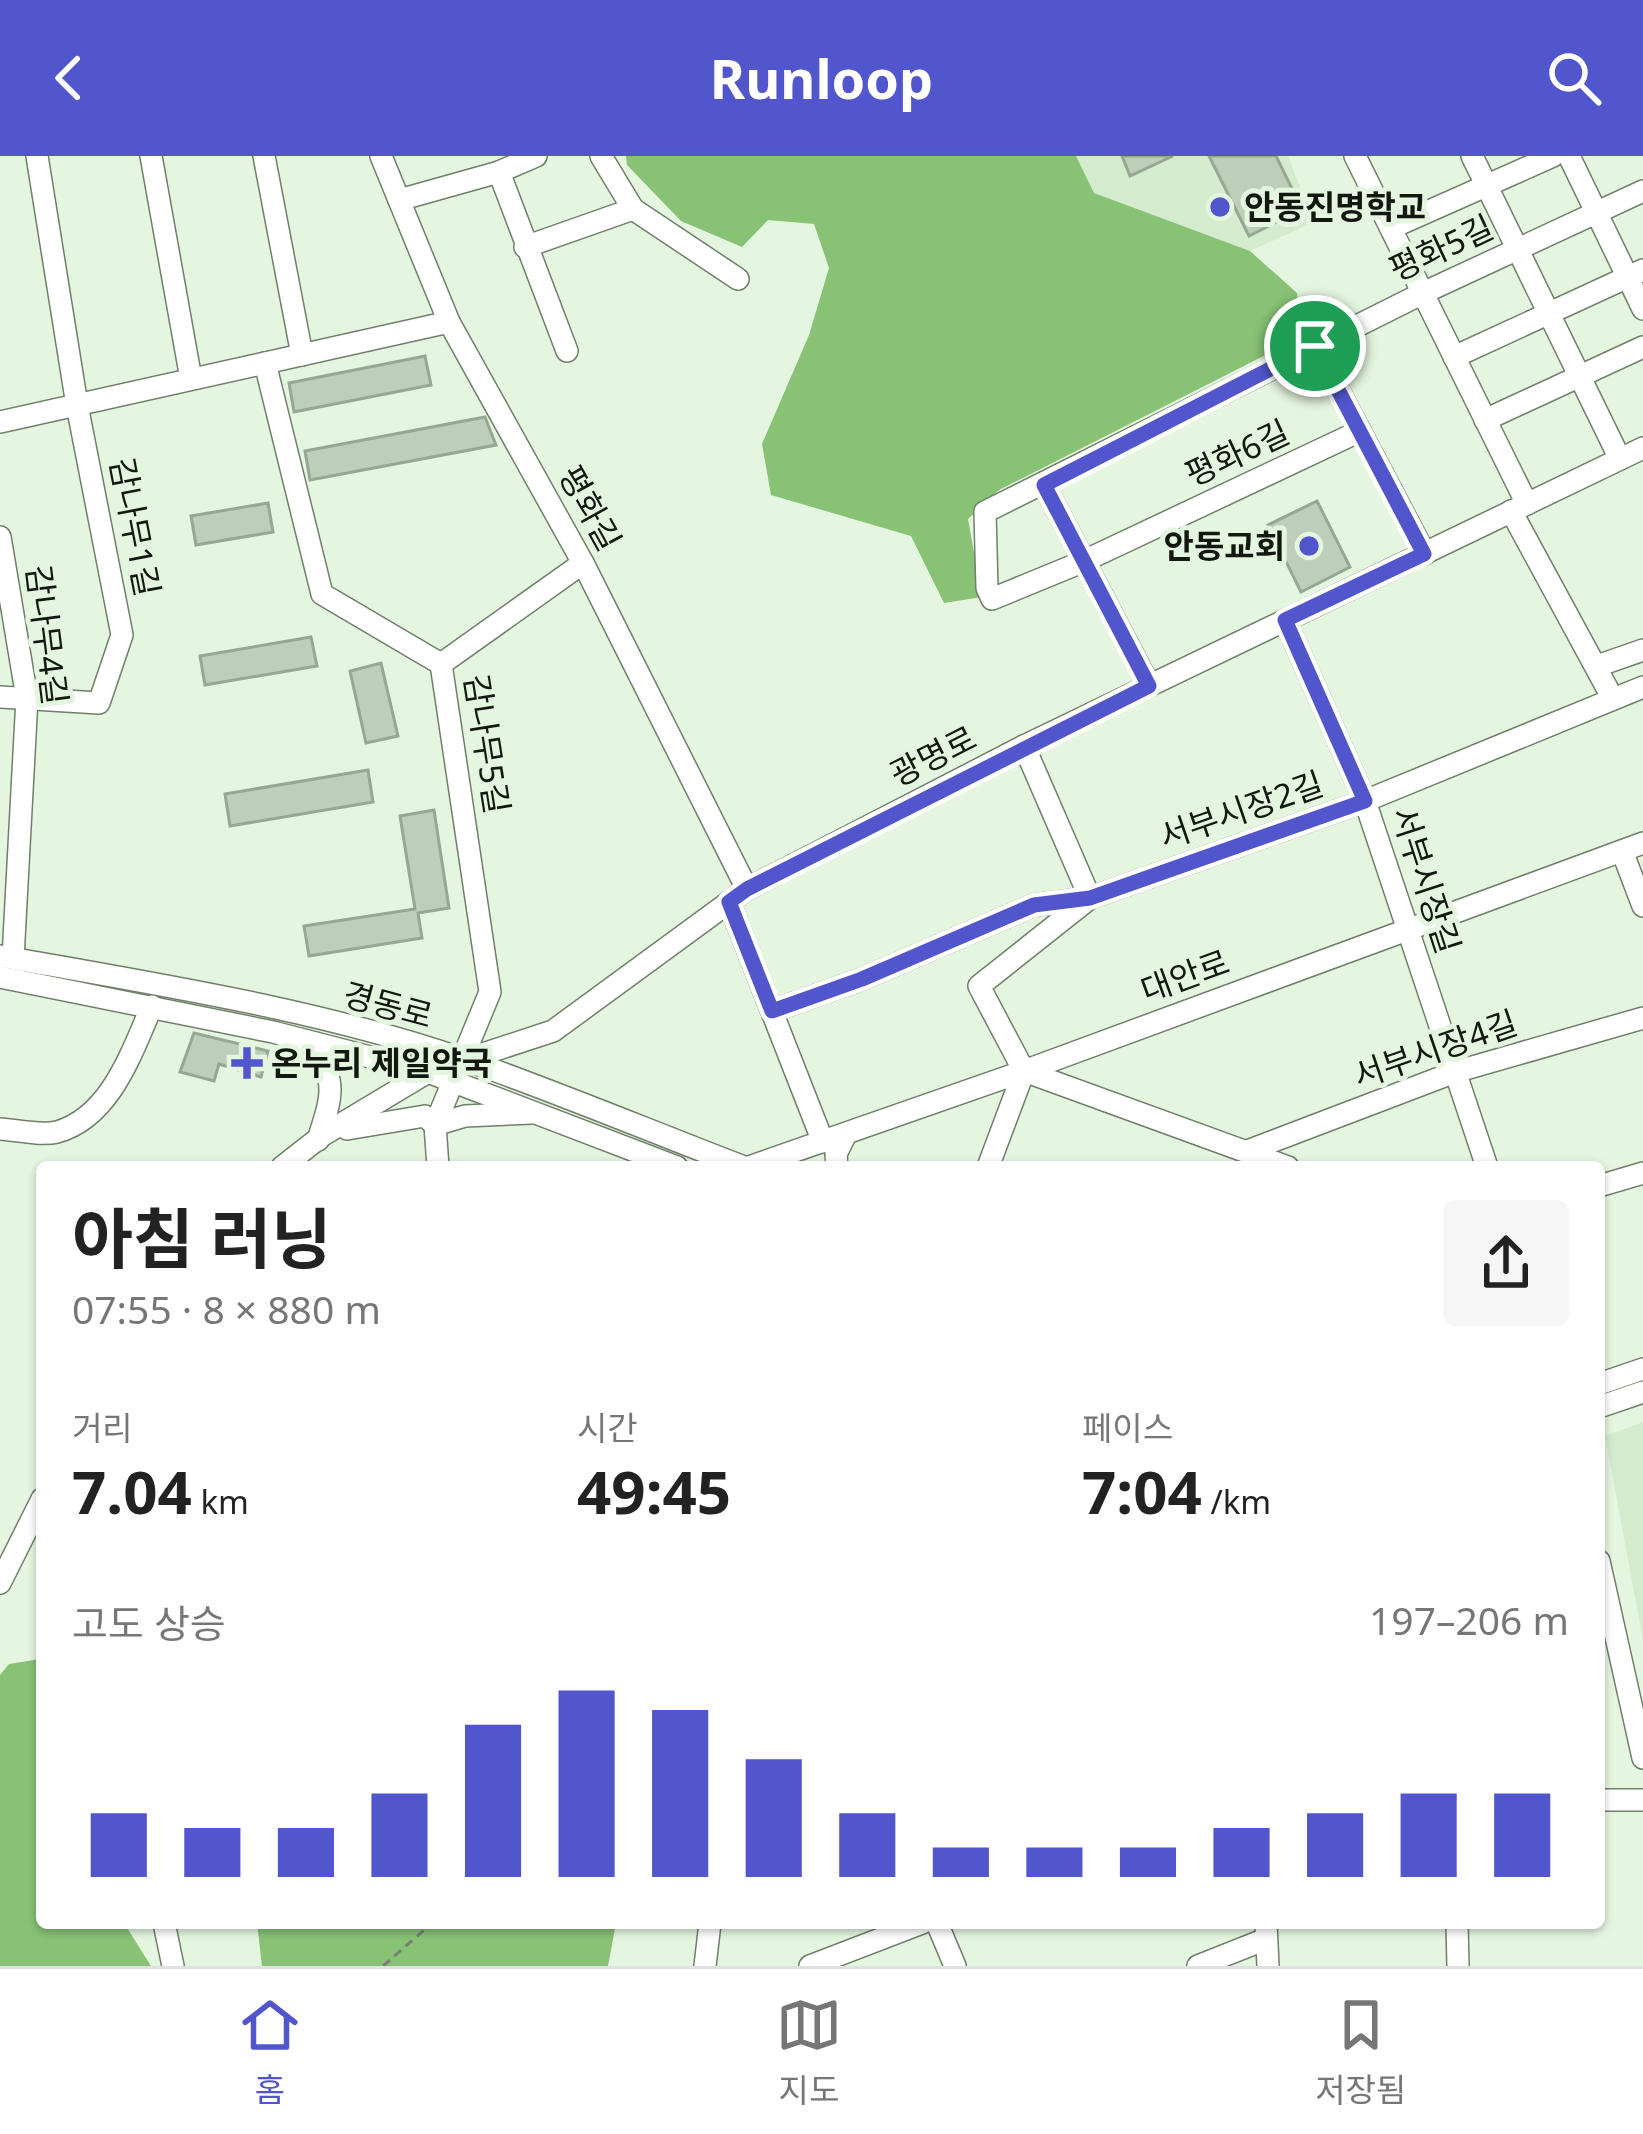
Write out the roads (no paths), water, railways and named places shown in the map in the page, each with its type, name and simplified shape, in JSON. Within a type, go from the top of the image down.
[{"type":"street","points":[[37,156],[77,405]]},
{"type":"street","points":[[151,156],[191,380]]},
{"type":"street","points":[[264,156],[302,355]]},
{"type":"street","name":"평화길","points":[[381,156],[449,322],[583,563],[738,896],[772,1011],[823,1142]]},
{"type":"street","points":[[399,200],[499,172],[536,156]]},
{"type":"street","points":[[601,156],[633,209],[738,279]]},
{"type":"street","points":[[1472,156],[1620,459]]},
{"type":"street","points":[[1390,228],[1552,156]]},
{"type":"street","points":[[1570,156],[1597,213],[1635,274],[1643,309]]},
{"type":"street","points":[[1364,159],[1390,228],[1485,420],[1519,508],[1613,699]]},
{"type":"street","points":[[499,172],[567,351]]},
{"type":"street","name":"평화5길","points":[[1082,562],[992,598],[987,587],[985,512],[1423,293],[1643,191]]},
{"type":"street","points":[[525,247],[633,209]]},
{"type":"street","points":[[1454,357],[1635,274]]},
{"type":"street","points":[[0,422],[449,322]]},
{"type":"street","points":[[1315,346],[1424,554]]},
{"type":"street","points":[[1485,420],[1643,347]]},
{"type":"street","name":"감나무5길","points":[[265,363],[322,594],[441,664],[490,992],[435,1125]]},
{"type":"street","name":"감나무1길","points":[[0,697],[99,703],[122,634],[77,405]]},
{"type":"street","name":"평화6길","points":[[1082,562],[1360,431]]},
{"type":"street","name":"광명로","points":[[290,1161],[428,1072],[457,1069],[553,1031],[738,896],[1024,746],[1643,448]]},
{"type":"street","points":[[1044,485],[1149,686]]},
{"type":"street","name":"감나무4길","points":[[0,537],[26,698],[4,964]]},
{"type":"street","points":[[441,664],[583,563]]},
{"type":"street","name":"서부시장길","points":[[1285,620],[1365,801],[1485,1161]]},
{"type":"street","points":[[1597,667],[1643,650]]},
{"type":"street","name":"서부시장2길","points":[[1024,1071],[979,986],[1090,898],[1365,801],[1643,687]]},
{"type":"street","points":[[772,1011],[862,979],[1034,905],[1090,898],[1024,746]]},
{"type":"street","points":[[1633,847],[1643,906]]},
{"type":"street","name":"대안로","points":[[764,1161],[1633,847]]},
{"type":"street","name":"경동로","points":[[4,964],[159,983],[332,1023],[728,1161]]},
{"type":"street","name":"경동로","points":[[4,964],[152,1006],[428,1072]]},
{"type":"street","points":[[0,1129],[54,1133],[80,1120],[106,1097],[152,1006]]},
{"type":"street","name":"서부시장4길","points":[[1250,1150],[1455,1072],[1643,1018]]},
{"type":"street","points":[[314,1043],[332,1078],[321,1137],[425,1116],[435,1125],[438,1161]]},
{"type":"street","name":"경동로","points":[[457,1069],[542,1113],[662,1161]]},
{"type":"street","points":[[990,1161],[1024,1071],[1275,1161]]},
{"type":"street","points":[[435,1125],[465,1116],[542,1113]]},
{"type":"street","points":[[837,1161],[846,1134]]},
{"type":"street","points":[[1605,1184],[1643,1173]]},
{"type":"street","points":[[1605,1382],[1643,1370]]},
{"type":"street","points":[[1605,1405],[1643,1392]]},
{"type":"street","points":[[0,1583],[36,1511]]},
{"type":"street","points":[[1605,1588],[1643,1758]]},
{"type":"street","points":[[1605,1800],[1643,1800]]},
{"type":"street","points":[[165,1929],[173,1966]]},
{"type":"street","points":[[705,1966],[709,1929]]},
{"type":"street","points":[[811,1966],[907,1929]]},
{"type":"street","points":[[940,1929],[955,1966]]},
{"type":"street","points":[[1457,1929],[1458,1966]]},
{"type":"street","points":[[1198,1966],[1266,1931],[1268,1966]]},
{"type":"place","name":"안동진명학교","points":[[1220,207]]},
{"type":"place","name":"안동교회","points":[[1309,546]]},
{"type":"place","name":"온누리 제일약국","points":[[247,1063]]}]
